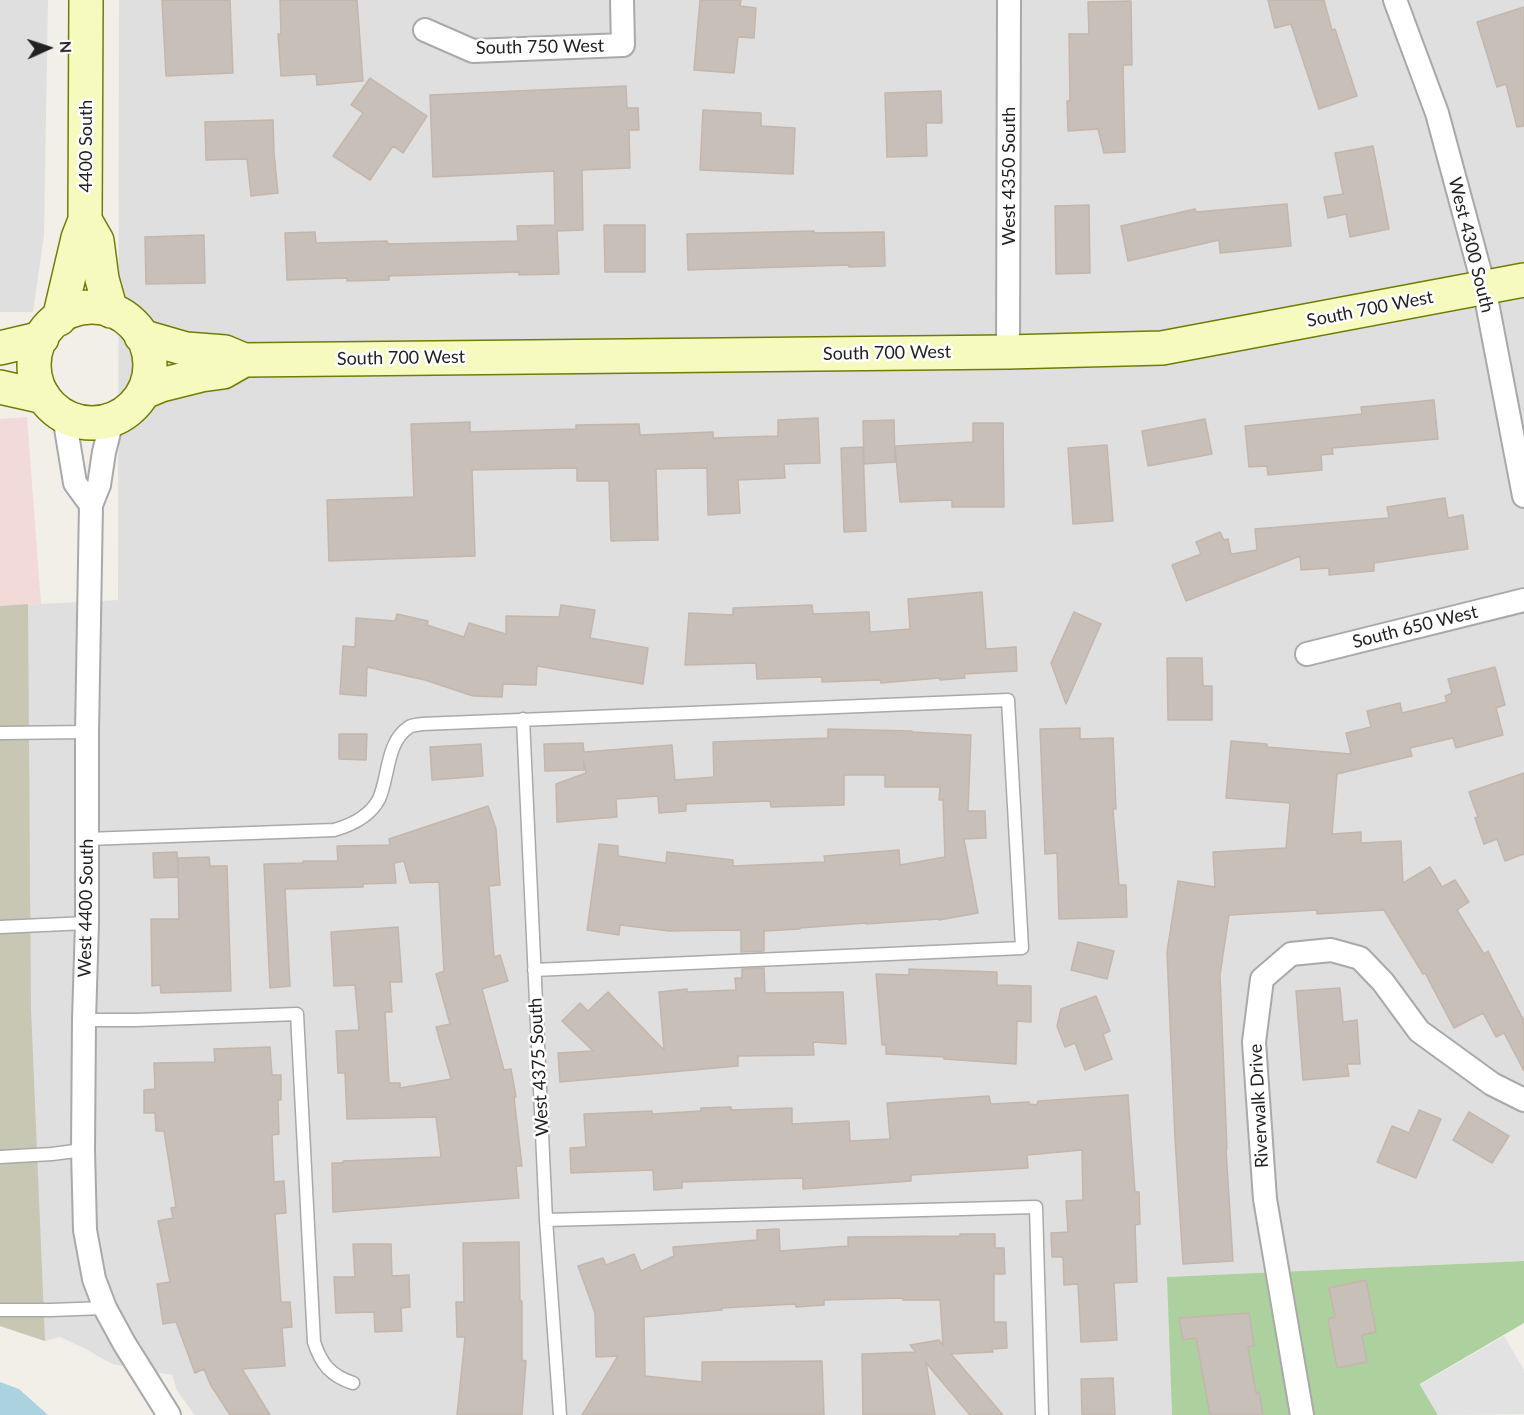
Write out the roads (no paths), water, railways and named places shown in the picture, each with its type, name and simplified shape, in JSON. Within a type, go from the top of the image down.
[{"type":"street","name":"4400 South","points":[[85,220],[86,0]]},
{"type":"street","name":"South 750 West","points":[[425,30],[473,51],[623,45],[622,0]]},
{"type":"street","name":"West 4350 South","points":[[1008,352],[1009,0]]},
{"type":"street","name":"West 4300 South","points":[[1395,0],[1437,113],[1484,288],[1524,496]]},
{"type":"street","points":[[85,220],[97,241],[102,279],[111,311]]},
{"type":"street","points":[[85,220],[50,328],[38,343],[34,359],[35,377],[54,407],[75,483],[91,505]]},
{"type":"street","name":"South 700 West","points":[[141,336],[186,349],[225,352],[244,360],[1008,352],[1162,348],[1524,280]]},
{"type":"street","points":[[0,348],[50,328],[79,307],[91,307],[119,313],[135,326],[146,343],[151,363],[148,383],[139,401],[124,415],[105,423],[85,424],[54,407],[0,387]]},
{"type":"street","name":"South 700 West","points":[[144,392],[161,385],[223,372],[244,360]]},
{"type":"street","name":"West 4400 South","points":[[112,420],[99,485],[91,505],[84,1020],[85,1230],[94,1279],[105,1308],[124,1343],[170,1415]]},
{"type":"street","name":"South 650 West","points":[[1307,654],[1524,600]]},
{"type":"street","name":"Riverwalk Drive","points":[[1302,1415],[1264,1199],[1254,1042],[1262,979],[1291,954],[1331,950],[1360,958],[1383,981],[1419,1031],[1492,1084],[1524,1100]]},
{"type":"lane","points":[[87,839],[342,828],[364,816],[378,800],[394,746],[410,726],[422,724],[1008,700],[1023,948],[534,970]]},
{"type":"lane","name":"West 4375 South","points":[[523,719],[546,1221],[560,1415]]},
{"type":"lane","points":[[0,733],[87,732]]},
{"type":"lane","points":[[0,927],[87,923]]},
{"type":"lane","points":[[84,1020],[297,1014],[314,1341],[318,1354],[326,1366],[340,1379],[353,1383]]},
{"type":"lane","points":[[0,1157],[83,1150]]},
{"type":"lane","points":[[546,1221],[1036,1207],[1042,1415]]},
{"type":"lane","points":[[0,1310],[105,1308]]},
{"type":"water","points":[[0,1382],[19,1389],[48,1415],[0,1415]]}]
